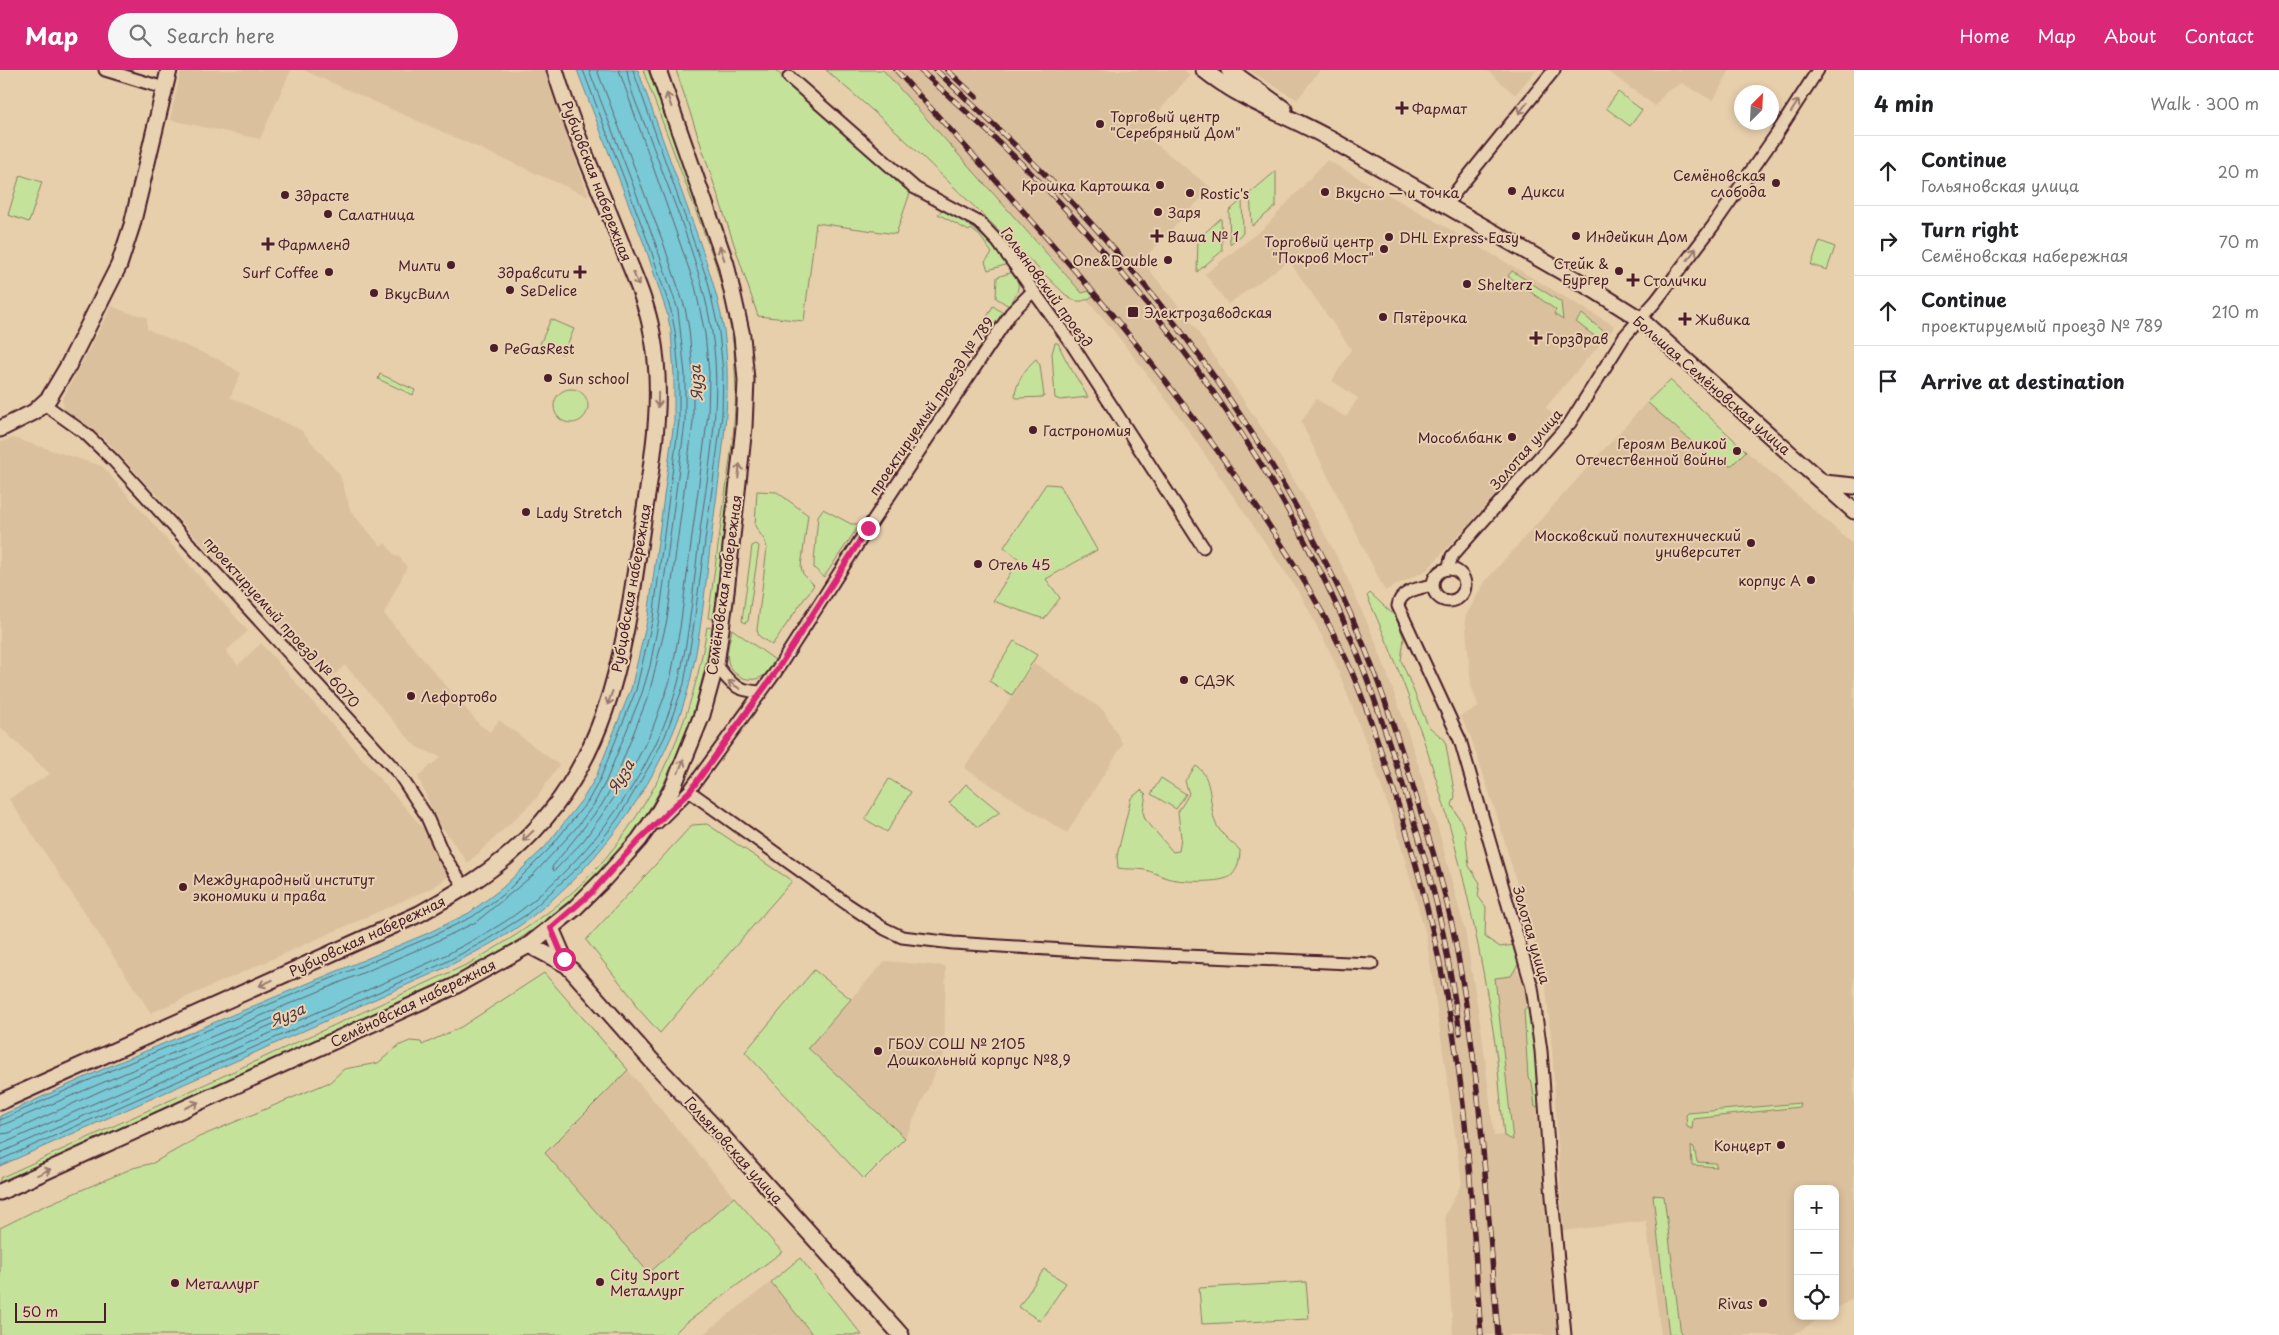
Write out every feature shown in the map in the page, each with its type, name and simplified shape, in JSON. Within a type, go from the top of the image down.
[{"type":"main road","points":[[0,429],[24,419],[44,404],[68,366],[119,265],[132,225],[168,70]]},
{"type":"main road","name":"Рубцовская набережная","points":[[0,1102],[419,914],[465,888],[510,853],[539,826],[566,791],[598,727],[612,692],[623,652],[658,416],[658,369],[652,331],[643,299],[555,70]]},
{"type":"main road","name":"Семёновская набережная","points":[[0,1192],[453,987],[529,945],[591,893],[639,840],[673,787],[702,715],[716,664],[725,601],[744,427],[746,380],[742,336],[726,264],[658,70]]},
{"type":"main road","name":"Большая Семёновская улица","points":[[1204,70],[1260,105],[1301,122]]},
{"type":"main road","name":"Большая Семёновская улица","points":[[1229,70],[1301,122],[1594,290],[1640,319],[1854,511]]},
{"type":"main road","points":[[1824,483],[1854,486]]},
{"type":"main road","name":"Гольяновская улица","points":[[551,928],[567,965],[901,1335]]},
{"type":"main road","name":"Гольяновская улица","points":[[529,945],[567,965]]},
{"type":"street","points":[[105,70],[164,88]]},
{"type":"street","points":[[1445,205],[1554,70]]},
{"type":"street","name":"Золотая улица","points":[[1565,1335],[1541,1051],[1532,987],[1460,740],[1398,606],[1400,598],[1404,594],[1433,585],[1438,574],[1448,569],[1452,556],[1570,424],[1613,353],[1656,301],[1713,226],[1776,136],[1818,70]]},
{"type":"street","name":"Гольяновский проезд","points":[[790,77],[915,188],[980,223],[998,242],[1071,343],[1203,547]]},
{"type":"street","name":"проектируемый проезд № 789","points":[[639,840],[690,791],[761,692],[1011,313],[1033,291]]},
{"type":"street","name":"проектируемый проезд № 6070","points":[[44,404],[86,434],[113,460],[399,774],[421,808],[444,856],[465,888]]},
{"type":"street","points":[[1433,585],[1437,595],[1446,601],[1457,599],[1462,595],[1465,589],[1463,578],[1460,573],[1448,569]]},
{"type":"street","points":[[716,664],[728,682],[744,691],[761,692]]},
{"type":"street","points":[[690,791],[847,904],[885,929],[902,937],[953,943],[1077,951],[1372,964]]},
{"type":"shaded area","points":[[181,70],[291,70],[260,139],[170,120]]},
{"type":"shaded area","points":[[303,70],[545,70],[589,197]]},
{"type":"shaded area","points":[[872,70],[1184,70],[1190,75],[1160,110],[1146,136],[1211,188],[1142,261],[1192,323],[1268,437],[1341,564],[1376,643],[1407,729],[1438,828],[1465,931],[1482,1033],[1494,1136],[1504,1135],[1493,1032],[1482,967],[1514,964],[1526,989],[1557,1335],[1453,1335],[1445,1215],[1462,1183],[1426,935],[1397,832],[1367,745],[1334,660],[1302,597],[1177,414],[1111,327]]},
{"type":"shaded area","points":[[1248,70],[1320,70],[1297,100]]},
{"type":"shaded area","points":[[1487,70],[1536,70],[1515,95]]},
{"type":"shaded area","points":[[1606,70],[1730,70],[1713,101],[1682,83],[1666,92],[1655,106]]},
{"type":"shaded area","points":[[1327,160],[1613,325],[1613,329],[1546,407],[1553,415],[1508,465],[1516,472],[1427,570],[1385,591],[1301,422],[1316,399],[1346,417],[1358,398],[1332,381],[1351,349],[1289,261],[1228,304],[1205,274],[1266,226]]},
{"type":"shaded area","points":[[112,306],[126,312],[147,317],[147,329],[217,359],[241,373],[230,397],[301,430],[340,475],[351,512],[381,546],[385,543],[407,567],[384,614],[479,724],[490,732],[499,720],[559,765],[536,799],[468,863],[435,818],[418,776],[441,757],[416,747],[345,665],[328,680],[106,440],[64,408],[62,400]]},
{"type":"shaded area","points":[[1670,380],[1751,455],[1854,545],[1854,1298],[1839,1307],[1839,1185],[1794,1185],[1794,1320],[1817,1320],[1793,1335],[1661,1335],[1646,1221],[1563,1231],[1552,1049],[1545,979],[1497,816],[1470,735],[1460,716],[1479,707],[1471,686],[1465,617],[1486,580],[1647,402]]},
{"type":"shaded area","points":[[13,438],[102,466],[248,631],[226,651],[238,665],[261,643],[424,829],[451,875],[434,887],[151,1013],[9,799],[50,774],[0,727],[0,442]]},
{"type":"shaded area","points":[[1034,663],[1103,710],[1123,744],[1067,833],[964,768]]},
{"type":"shaded area","name":"ГБОУ СОШ № 2105 Дошкольный корпус №8,9","points":[[885,961],[946,966],[944,1054],[905,1138],[807,1047]]},
{"type":"shaded area","points":[[628,1070],[734,1197],[649,1273],[545,1153]]},
{"type":"shaded area","points":[[771,1282],[813,1335],[702,1335]]},
{"type":"green space","points":[[643,70],[648,70],[719,259],[739,347],[738,437],[714,619],[708,618],[733,438],[736,392],[734,348],[726,303],[715,262]]},
{"type":"green space","points":[[676,70],[775,70],[911,190],[896,234],[816,223],[804,321],[758,316]]},
{"type":"green space","points":[[826,70],[883,70],[1082,293],[1089,291],[1093,296],[1081,301],[1069,298],[896,131]]},
{"type":"green space","points":[[1618,92],[1642,110],[1630,126],[1606,108]]},
{"type":"green space","points":[[1276,171],[1276,206],[1252,226],[1250,193]]},
{"type":"green space","points":[[20,175],[42,182],[29,222],[8,215]]},
{"type":"green space","points":[[1242,200],[1243,233],[1230,244],[1229,211]]},
{"type":"green space","points":[[943,209],[962,220],[984,238],[1006,262],[1005,265],[988,270],[985,262],[992,253],[980,236],[971,229],[969,231],[938,214]]},
{"type":"green space","points":[[1221,218],[1222,251],[1197,272],[1198,239]]},
{"type":"green space","points":[[1820,241],[1835,247],[1827,270],[1811,265]]},
{"type":"green space","points":[[1512,271],[1561,302],[1563,320],[1554,314],[1556,310],[1508,276]]},
{"type":"green space","points":[[1013,272],[1018,281],[1018,289],[1009,306],[996,298],[997,277]]},
{"type":"green space","points":[[993,306],[1003,313],[986,340],[976,330],[986,319]]},
{"type":"green space","points":[[1582,314],[1607,334],[1601,341],[1576,322]]},
{"type":"green space","points":[[551,319],[574,329],[563,354],[540,344]]},
{"type":"green space","points":[[1055,343],[1058,343],[1088,397],[1060,400],[1055,398],[1052,353]]},
{"type":"green space","points":[[1036,359],[1040,365],[1044,397],[1015,397],[1015,392],[1022,376],[1028,366]]},
{"type":"green space","points":[[380,374],[415,390],[413,395],[378,379]]},
{"type":"green space","points":[[1670,380],[1746,451],[1732,465],[1716,463],[1647,402]]},
{"type":"green space","points":[[571,389],[578,390],[583,394],[587,399],[587,413],[583,418],[578,422],[571,423],[564,422],[559,418],[555,413],[554,406],[555,399],[559,394],[564,390]]},
{"type":"green space","points":[[1046,484],[1060,485],[1097,550],[1046,579],[1060,598],[1044,619],[993,601],[1019,559],[1004,547]]},
{"type":"green space","points":[[757,491],[777,492],[808,515],[801,567],[803,574],[814,585],[772,645],[759,636],[757,630],[767,548],[765,541],[755,526]]},
{"type":"green space","points":[[823,509],[851,524],[860,524],[824,577],[814,568],[818,516]]},
{"type":"green space","points":[[756,544],[759,546],[748,621],[745,623],[742,621],[752,546]]},
{"type":"green space","points":[[1370,593],[1396,617],[1404,639],[1401,660],[1428,726],[1445,740],[1455,796],[1452,805],[1465,829],[1469,866],[1480,883],[1478,896],[1486,907],[1485,937],[1500,947],[1514,945],[1520,961],[1511,976],[1495,978],[1513,1140],[1504,1136],[1497,1056],[1484,974],[1460,864],[1428,755],[1390,648],[1367,596]]},
{"type":"green space","points":[[707,627],[712,628],[696,704],[667,776],[648,810],[626,843],[601,872],[561,909],[474,968],[0,1183],[0,1178],[468,964],[502,944],[552,910],[596,869],[618,843],[654,786],[670,756],[693,693]]},
{"type":"green space","points":[[732,629],[775,660],[769,671],[763,676],[753,679],[742,678],[730,667],[727,654]]},
{"type":"green space","points":[[1014,641],[1037,655],[1012,695],[989,681]]},
{"type":"green space","points":[[1196,766],[1206,777],[1218,828],[1240,850],[1236,870],[1232,875],[1220,880],[1190,881],[1167,878],[1145,870],[1118,868],[1117,856],[1131,798],[1141,790],[1146,794],[1143,812],[1145,819],[1173,852],[1179,851],[1181,837],[1178,812],[1189,794],[1185,781]]},
{"type":"green space","points":[[1161,778],[1186,794],[1176,809],[1151,794]]},
{"type":"green space","points":[[889,779],[911,792],[887,832],[865,819]]},
{"type":"green space","points":[[966,784],[1000,812],[978,827],[949,803]]},
{"type":"green space","points":[[707,824],[792,881],[660,1033],[635,1005],[634,1000],[586,940],[692,825]]},
{"type":"green space","points":[[814,970],[851,999],[808,1048],[905,1138],[864,1179],[745,1052]]},
{"type":"green space","points":[[544,973],[628,1070],[545,1153],[649,1273],[734,1197],[782,1252],[682,1326],[673,1335],[0,1335],[0,1228],[42,1207],[133,1168],[153,1163],[199,1137],[330,1082],[344,1069],[378,1063],[398,1046],[410,1041],[421,1042],[422,1045],[461,1027]]},
{"type":"green space","points":[[1531,1001],[1540,1066],[1540,1106],[1535,1107],[1532,1082],[1528,1078],[1524,1010]]},
{"type":"green space","points":[[1800,1103],[1799,1107],[1693,1119],[1692,1129],[1687,1127],[1686,1115],[1688,1113]]},
{"type":"green space","points":[[1691,1146],[1694,1147],[1697,1162],[1715,1163],[1717,1167],[1692,1165]]},
{"type":"green space","points":[[1653,1195],[1664,1196],[1681,1335],[1669,1335]]},
{"type":"green space","points":[[800,1258],[862,1335],[813,1335],[771,1282]]},
{"type":"green space","points":[[1044,1269],[1066,1283],[1040,1321],[1019,1307]]},
{"type":"green space","points":[[1306,1282],[1309,1319],[1202,1324],[1199,1288]]},
{"type":"water","name":"Яуза","points":[[577,70],[638,70],[708,267],[724,331],[727,404],[700,625],[689,686],[664,752],[628,814],[582,871],[556,896],[510,932],[447,967],[0,1166],[0,1116],[110,1066],[426,934],[469,913],[501,889],[546,846],[584,797],[596,777],[631,689],[648,617],[674,421],[674,375],[671,331],[667,313],[646,249]]},
{"type":"railway","points":[[896,70],[1071,266],[1114,317],[1195,420],[1234,474],[1294,564],[1346,659],[1371,723],[1402,818],[1428,909],[1441,971],[1459,1070],[1470,1184],[1481,1335]]},
{"type":"railway","points":[[920,70],[1026,168],[1105,253],[1189,359],[1265,470],[1329,589],[1356,650],[1375,700],[1403,785],[1435,899],[1460,1033]]},
{"type":"railway","points":[[936,70],[1065,195],[1104,237],[1177,326],[1211,372],[1274,468],[1329,569],[1354,621],[1385,701],[1403,756],[1440,878],[1454,935],[1463,985],[1476,1085],[1498,1335]]},
{"type":"railway","points":[[947,70],[976,97]]},
{"type":"place","name":"Фармат","points":[[1402,108]]},
{"type":"place","name":"Торговый центр \"Серебряный Дом\"","points":[[1100,124]]},
{"type":"place","name":"Семёновская слобода","points":[[1776,183]]},
{"type":"place","name":"Крошка Картошка","points":[[1160,185]]},
{"type":"place","name":"Дикси","points":[[1512,191]]},
{"type":"place","name":"Вкусно — и точка","points":[[1325,192]]},
{"type":"place","name":"Rostic's","points":[[1190,193]]},
{"type":"place","name":"Здрасте","points":[[285,195]]},
{"type":"place","name":"Заря","points":[[1158,212]]},
{"type":"place","name":"Салатница","points":[[328,214]]},
{"type":"place","name":"Ваша № 1","points":[[1157,236]]},
{"type":"place","name":"Индейкин Дом","points":[[1576,236]]},
{"type":"place","name":"DHL Express Easy","points":[[1389,237]]},
{"type":"place","name":"Фармленд","points":[[268,244]]},
{"type":"place","name":"Торговый центр \"Покров Мост\"","points":[[1384,249]]},
{"type":"place","name":"One&Double","points":[[1168,260]]},
{"type":"place","name":"Милти","points":[[451,265]]},
{"type":"place","name":"Стейк & Бургер","points":[[1619,271]]},
{"type":"place","name":"Surf Coffee","points":[[329,272]]},
{"type":"place","name":"Здравсити","points":[[580,272]]},
{"type":"place","name":"Столички","points":[[1633,280]]},
{"type":"place","name":"Shelterz","points":[[1467,284]]},
{"type":"place","name":"SeDelice","points":[[510,290]]},
{"type":"place","name":"ВкусВилл","points":[[374,293]]},
{"type":"place","name":"Электрозаводская","points":[[1133,312]]},
{"type":"place","name":"Пятёрочка","points":[[1383,317]]},
{"type":"place","name":"Живика","points":[[1685,319]]},
{"type":"place","name":"Горздрав","points":[[1536,338]]},
{"type":"place","name":"PeGasRest","points":[[494,348]]},
{"type":"place","name":"Sun school","points":[[548,378]]},
{"type":"place","name":"Гастрономия","points":[[1033,430]]},
{"type":"place","name":"Мособлбанк","points":[[1512,437]]},
{"type":"place","name":"Героям Великой Отечественной войны","points":[[1737,451]]},
{"type":"place","name":"Lady Stretch","points":[[526,512]]},
{"type":"place","name":"Московский политехнический университет","points":[[1751,543]]},
{"type":"place","name":"Отель 45","points":[[978,564]]},
{"type":"place","name":"корпус А","points":[[1811,580]]},
{"type":"place","name":"СДЭК","points":[[1184,680]]},
{"type":"place","name":"Лефортово","points":[[411,696]]},
{"type":"place","name":"Международный институт экономики и права","points":[[183,887]]},
{"type":"place","name":"ГБОУ СОШ № 2105 Дошкольный корпус №8,9","points":[[878,1051]]},
{"type":"place","name":"Концерт","points":[[1781,1145]]},
{"type":"place","name":"City Sport Металлург","points":[[600,1282]]},
{"type":"place","name":"Металлург","points":[[175,1283]]},
{"type":"place","name":"Rivas","points":[[1763,1303]]},
{"type":"route","points":[[564,959],[551,928],[591,893],[639,840],[690,791],[775,673],[868,528]]}]
